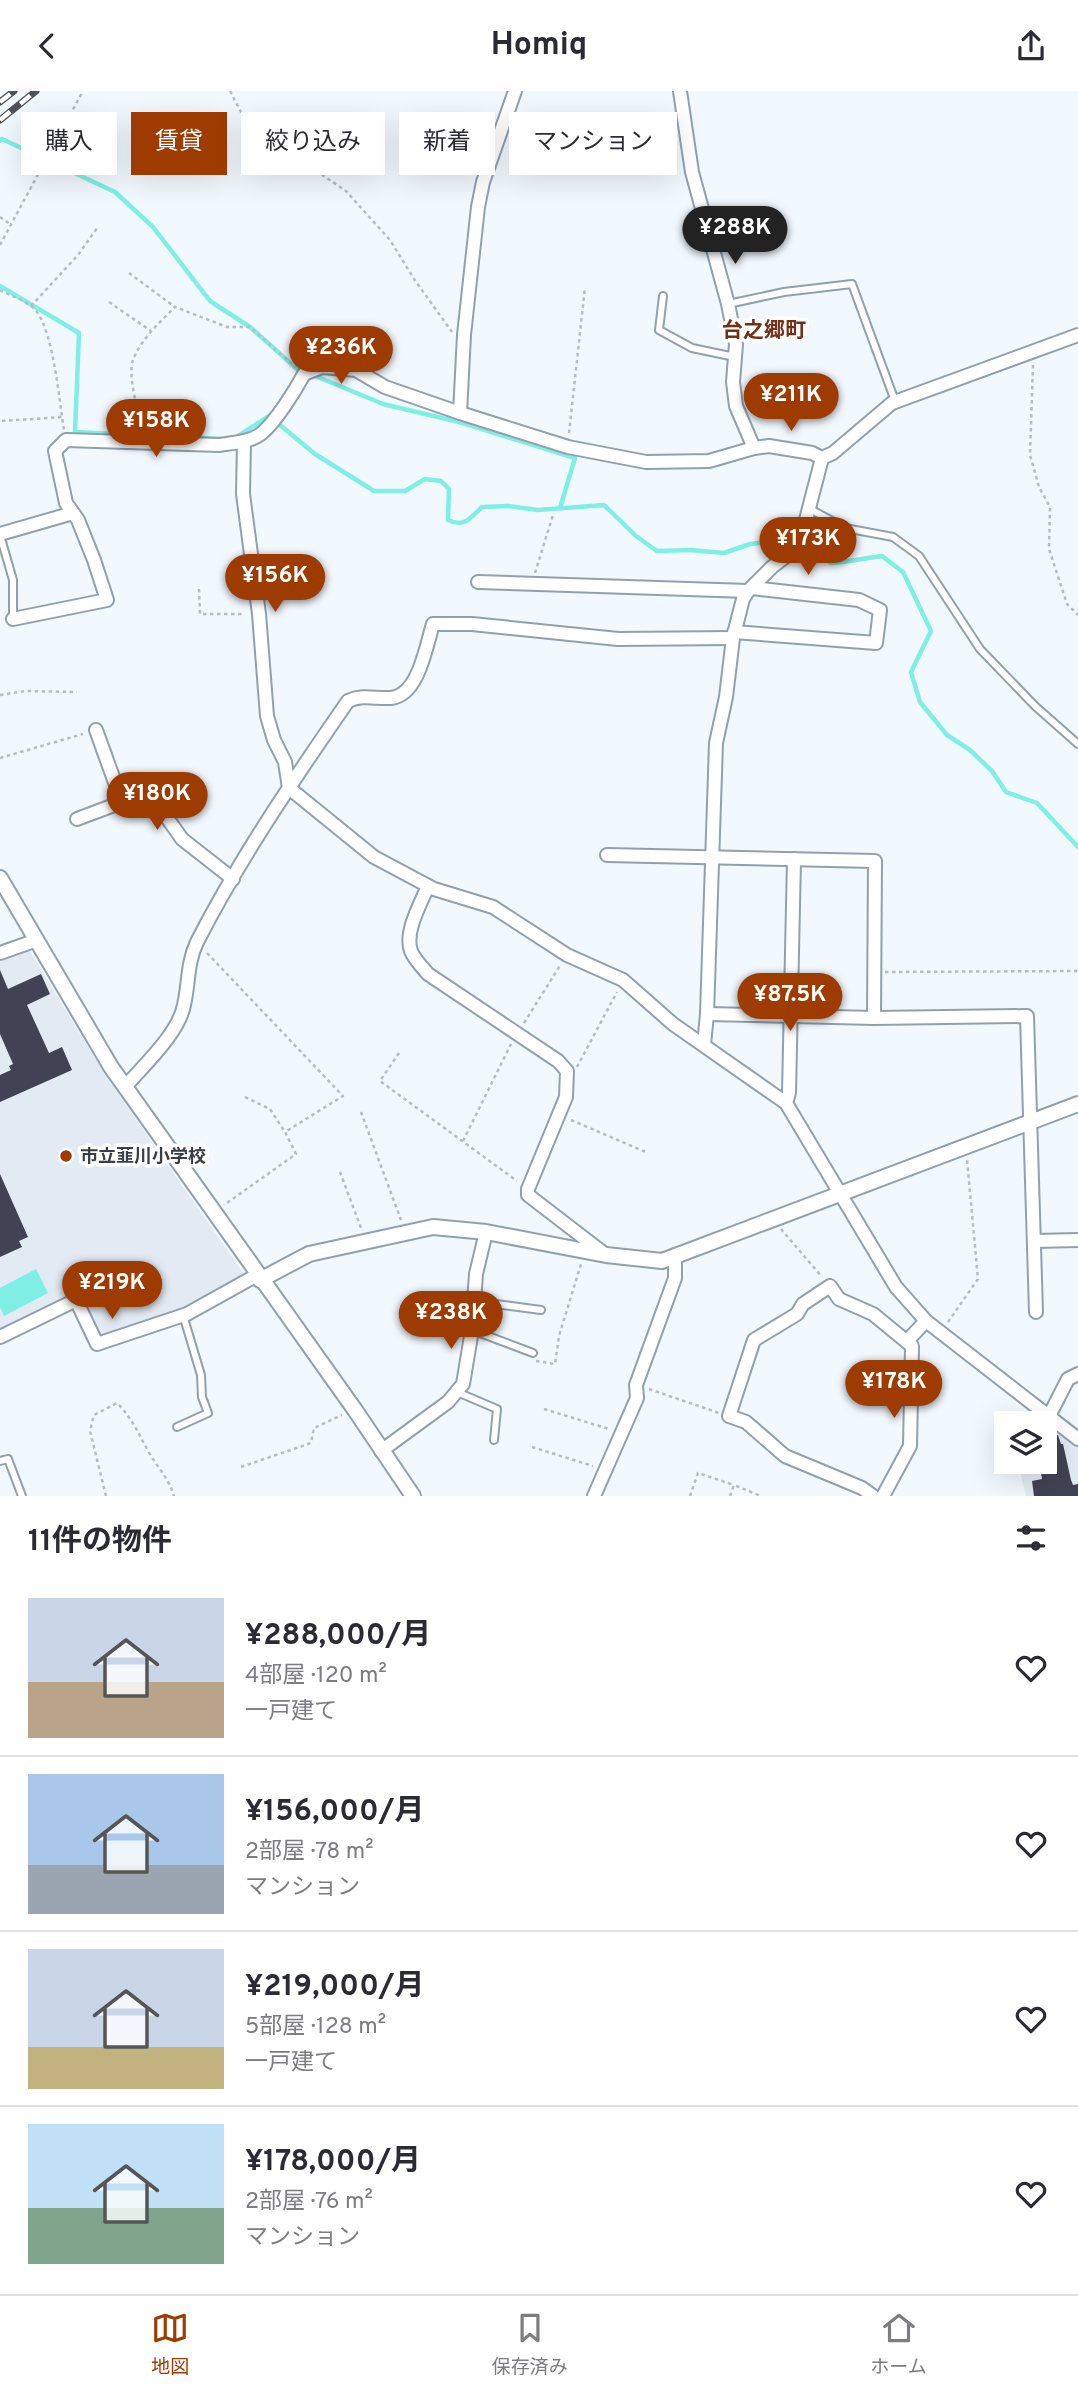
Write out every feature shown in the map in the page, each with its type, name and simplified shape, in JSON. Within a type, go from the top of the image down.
[{"type":"street","points":[[460,413],[464,340],[483,182],[515,91]]},
{"type":"street","points":[[680,91],[692,172],[728,304],[736,344],[733,383],[736,406],[754,447]]},
{"type":"street","points":[[822,458],[833,453],[895,401],[1078,335]]},
{"type":"street","points":[[13,619],[107,600],[94,560],[66,503],[55,451],[66,440],[219,445],[244,441],[261,433],[304,375],[322,367],[356,370],[385,387],[568,447],[646,462],[709,461],[754,447],[812,453],[822,458]]},
{"type":"street","points":[[244,441],[243,494],[259,614],[267,716],[274,740],[285,762],[289,787],[374,857],[428,886],[493,907],[567,955],[623,980],[673,1024],[786,1103],[896,1287],[926,1321],[1043,1411]]},
{"type":"street","points":[[704,1045],[716,743],[726,697],[733,635],[743,599],[750,589],[793,551],[801,539],[822,458]]},
{"type":"street","points":[[0,534],[73,513]]},
{"type":"street","points":[[125,1087],[170,1034],[184,1007],[187,977],[197,943],[289,787],[348,701],[359,696],[394,698],[405,693],[414,684],[433,624],[472,624],[618,639],[733,635],[876,643],[880,610],[859,600],[750,589],[478,582]]},
{"type":"street","points":[[96,730],[122,802]]},
{"type":"street","points":[[77,819],[149,792],[182,839],[233,879]]},
{"type":"street","points":[[607,855],[875,861],[874,1018]]},
{"type":"street","points":[[786,1103],[789,1093],[794,859]]},
{"type":"street","points":[[0,878],[104,1056],[413,1496]]},
{"type":"street","points":[[428,886],[410,938],[410,950],[417,961],[428,974],[558,1061],[567,1071],[566,1097],[528,1189],[528,1195],[606,1255]]},
{"type":"street","points":[[0,953],[37,940]]},
{"type":"street","points":[[707,1014],[874,1018],[1027,1016],[1036,1312]]},
{"type":"street","points":[[0,1337],[76,1300],[97,1344],[183,1315],[309,1254],[433,1227],[486,1232],[606,1255],[662,1261],[1078,1104]]},
{"type":"street","points":[[381,1451],[457,1392],[463,1384],[472,1330],[476,1274],[486,1232]]},
{"type":"street","points":[[1034,1241],[1078,1240]]},
{"type":"street","points":[[594,1496],[637,1398],[636,1385],[675,1278],[675,1257]]},
{"type":"street","points":[[873,1496],[862,1488],[785,1456],[746,1422],[729,1416],[754,1340],[797,1314],[803,1304],[830,1286],[839,1299],[873,1314],[912,1346],[910,1446],[883,1496]]},
{"type":"street","points":[[907,1342],[926,1321]]},
{"type":"street","points":[[1052,1411],[1068,1379],[1078,1374]]},
{"type":"street","points":[[855,1377],[911,1388]]},
{"type":"street","points":[[1057,1422],[1078,1439]]},
{"type":"lane","points":[[728,304],[784,292],[852,284],[895,401]]},
{"type":"lane","points":[[663,296],[659,330],[692,348],[735,357]]},
{"type":"lane","points":[[809,508],[845,529],[893,537],[907,545],[919,556],[980,649],[1035,706],[1078,744]]},
{"type":"lane","points":[[0,534],[13,580],[13,619]]},
{"type":"lane","points":[[473,1301],[541,1310]]},
{"type":"lane","points":[[177,1427],[208,1413],[202,1397],[201,1375],[183,1315]]},
{"type":"lane","points":[[472,1330],[534,1357]]},
{"type":"lane","points":[[457,1392],[497,1409],[494,1440]]},
{"type":"lane","points":[[0,1461],[8,1459],[22,1496]]},
{"type":"path","points":[[0,245],[83,91]]},
{"type":"path","points":[[230,91],[242,114],[306,164],[346,191],[390,240],[451,331],[464,340]]},
{"type":"path","points":[[0,217],[10,223]]},
{"type":"path","points":[[31,306],[78,255],[98,227]]},
{"type":"path","points":[[129,273],[175,307],[227,327],[250,327],[304,375]]},
{"type":"path","points":[[568,447],[585,287]]},
{"type":"path","points":[[0,290],[31,306],[38,313],[48,337],[66,440]]},
{"type":"path","points":[[109,302],[151,331]]},
{"type":"path","points":[[147,442],[134,396],[132,361],[151,331],[175,307]]},
{"type":"path","points":[[1033,351],[1030,455],[1040,487],[1050,507],[1049,549],[1067,604],[1078,615]]},
{"type":"path","points":[[2,421],[62,417]]},
{"type":"path","points":[[532,584],[553,516]]},
{"type":"path","points":[[199,589],[200,614],[259,614]]},
{"type":"path","points":[[0,695],[25,691],[77,692]]},
{"type":"path","points":[[0,758],[96,730]]},
{"type":"path","points":[[197,943],[343,1095],[285,1132]]},
{"type":"path","points":[[875,972],[1078,971]]},
{"type":"path","points":[[566,1087],[623,980]]},
{"type":"path","points":[[399,1053],[380,1081],[528,1189]]},
{"type":"path","points":[[214,1212],[296,1154],[270,1109],[245,1097]]},
{"type":"path","points":[[360,1112],[406,1233]]},
{"type":"path","points":[[558,1115],[648,1153]]},
{"type":"path","points":[[941,1332],[978,1279],[966,1146]]},
{"type":"path","points":[[341,1172],[366,1241]]},
{"type":"path","points":[[772,1219],[830,1286]]},
{"type":"path","points":[[534,1357],[555,1364],[559,1336],[585,1251]]},
{"type":"path","points":[[636,1385],[729,1416]]},
{"type":"path","points":[[106,1496],[90,1431],[94,1415],[117,1403],[130,1416],[170,1483],[174,1496]]},
{"type":"path","points":[[544,1409],[622,1433]]},
{"type":"path","points":[[241,1467],[311,1443],[314,1427],[355,1410]]},
{"type":"path","points":[[532,1447],[606,1470]]},
{"type":"path","points":[[691,1496],[698,1473],[761,1496]]},
{"type":"path","points":[[730,1496],[734,1485]]},
{"type":"shaded area","points":[[28,948],[105,1075],[244,1274],[185,1310],[100,1340],[78,1296],[0,1330],[0,957]]},
{"type":"shaded area","points":[[36,1269],[48,1293],[4,1316],[0,1307],[0,1288]]},
{"type":"shaded area","points":[[1060,1433],[1078,1447],[1078,1496],[1026,1496],[1020,1474],[1057,1474],[1057,1434]]},
{"type":"building","points":[[0,970],[8,989],[41,974],[50,994],[27,1005],[49,1053],[62,1047],[72,1070],[0,1102],[0,1075],[11,1070],[9,1066],[13,1064],[0,1034]]},
{"type":"building","points":[[0,1174],[28,1237],[19,1241],[22,1247],[0,1257]]},
{"type":"building","points":[[1057,1435],[1063,1444],[1073,1485],[1078,1484],[1078,1496],[1034,1496],[1032,1481],[1042,1479],[1041,1474],[1057,1474]]},
{"type":"waterway","points":[[0,141],[2,139],[115,192],[153,227],[210,301],[250,327],[297,369],[304,372]]},
{"type":"waterway","points":[[0,286],[79,333],[75,432],[223,439]]},
{"type":"waterway","points":[[313,375],[383,404],[459,422],[575,458],[560,508]]},
{"type":"waterway","points":[[235,438],[269,416],[315,454],[374,491],[405,491],[425,479],[441,481],[449,489],[448,520],[458,523],[467,521],[482,507],[508,506],[538,510],[604,505],[636,536],[657,551],[724,553],[750,544],[794,539],[810,543],[831,563],[882,556],[903,572],[931,631],[911,672],[920,702],[947,735],[970,750],[992,771],[1006,792],[1037,803],[1078,847]]},
{"type":"railway","points":[[0,102],[14,91]]},
{"type":"railway","points":[[0,120],[36,91]]},
{"type":"place","name":"市立韮川小学校","points":[[66,1156]]},
{"type":"district","name":"台之郷町","points":[[764,330]]}]
